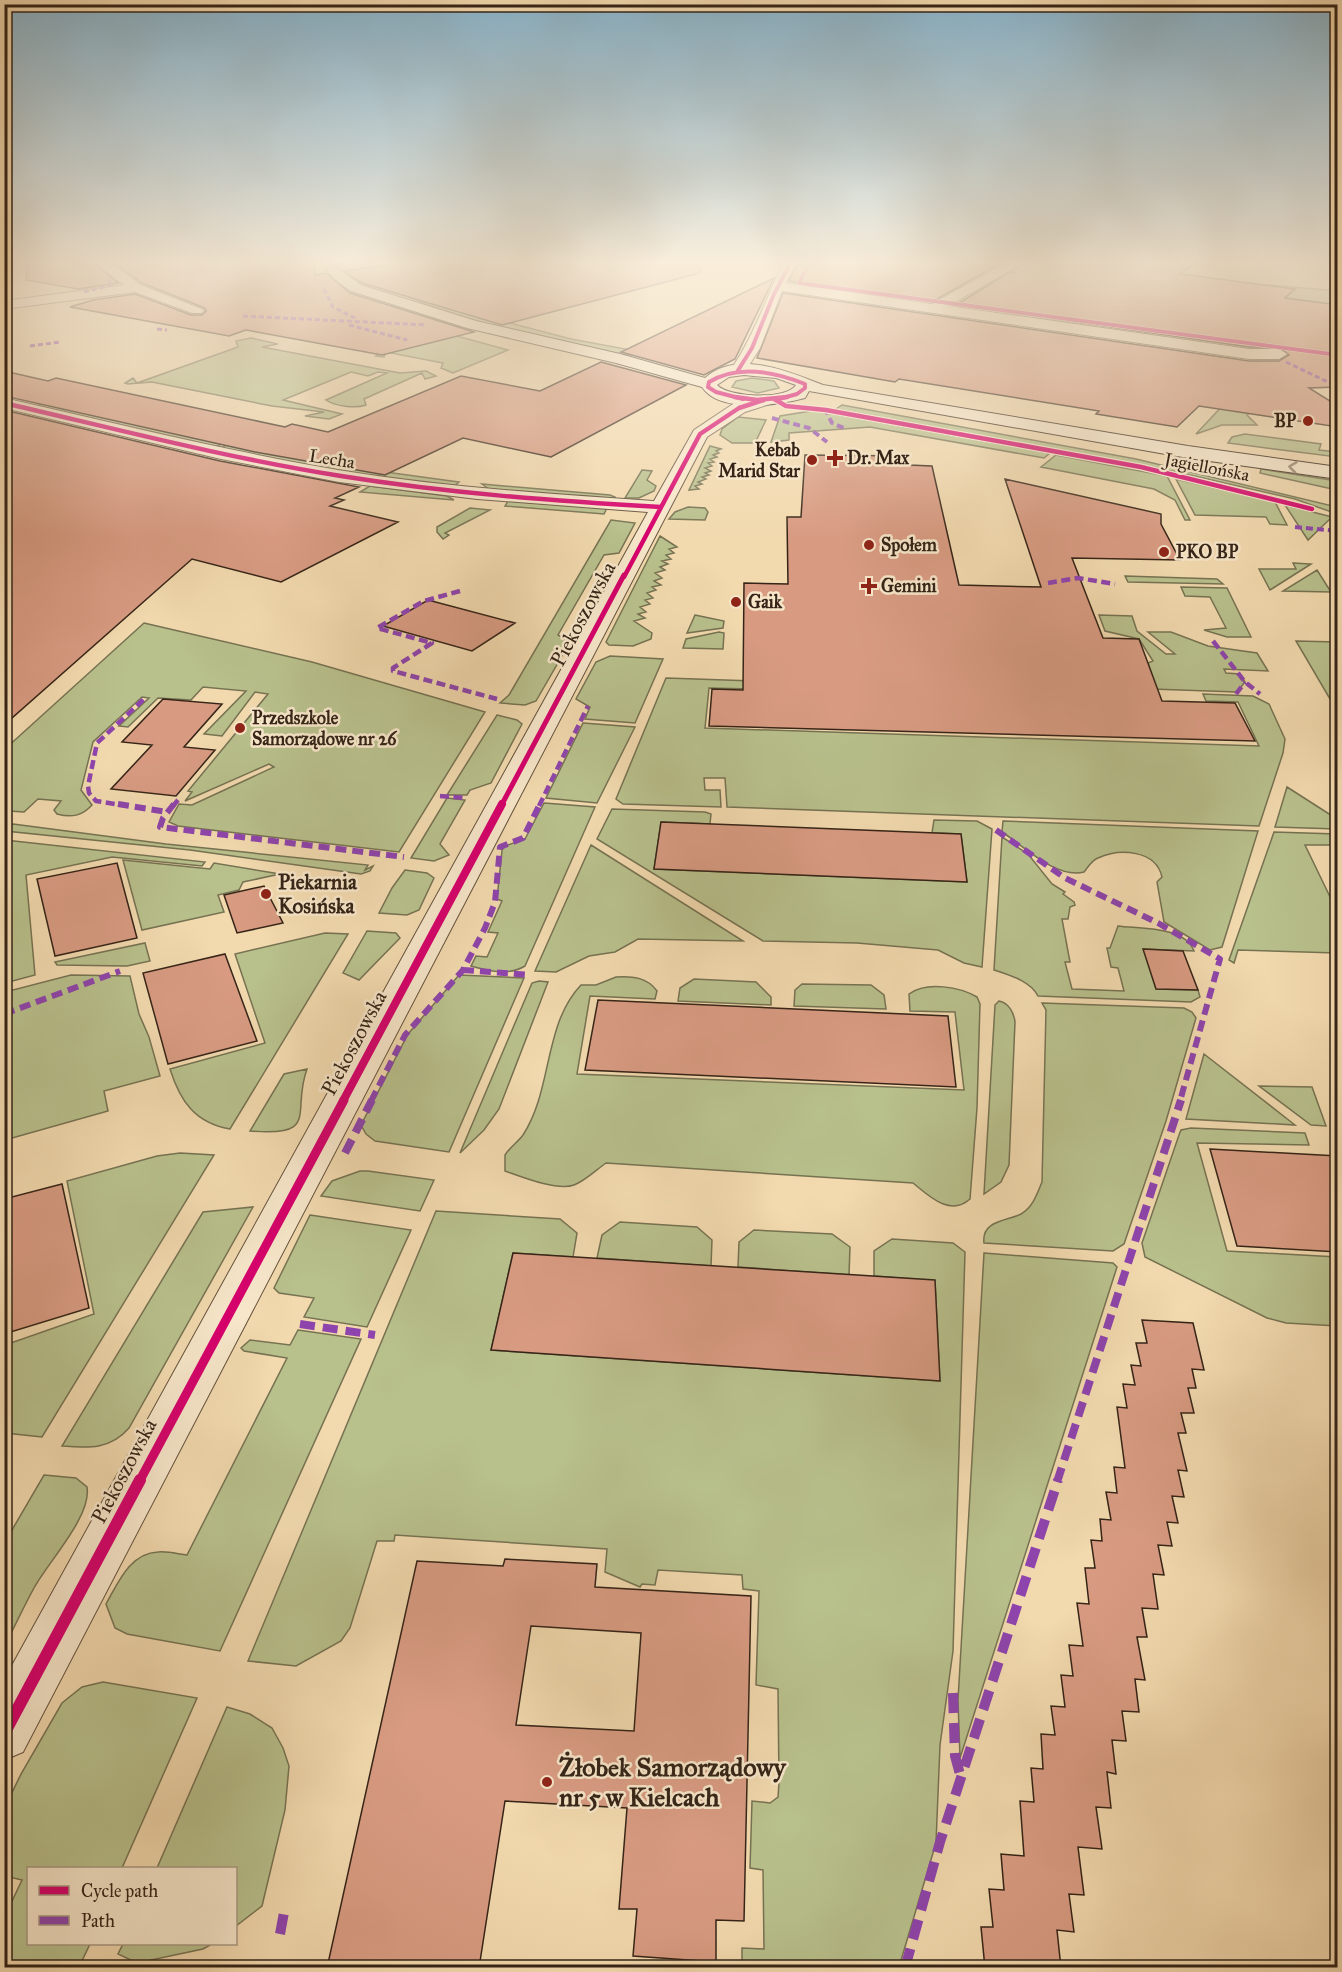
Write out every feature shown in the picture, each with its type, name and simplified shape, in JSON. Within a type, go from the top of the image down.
[{"type":"street","points":[[589,352],[620,359],[735,398],[764,400]]},
{"type":"street","points":[[711,388],[715,377],[742,368],[750,352]]},
{"type":"street","points":[[762,352],[774,373]]},
{"type":"street","points":[[1237,352],[1280,354]]},
{"type":"street","points":[[620,359],[732,372]]},
{"type":"street","name":"Jagiellońska","points":[[732,372],[774,373],[820,389],[1188,453],[1338,473]]},
{"type":"street","points":[[791,397],[803,392],[805,384]]},
{"type":"street","name":"Piekoszowska","points":[[700,434],[698,423],[714,403],[711,388]]},
{"type":"street","name":"Jagiellońska","points":[[764,400],[791,397],[859,404],[1098,447],[1315,490]]},
{"type":"street","name":"Piekoszowska","points":[[4,1734],[700,434],[740,408],[764,400]]},
{"type":"street","name":"Lecha","points":[[4,403],[190,446],[353,478],[498,496],[661,507]]},
{"type":"green space","points":[[224,352],[289,352],[400,373],[426,371],[436,376],[425,379],[422,373],[364,399],[366,405],[356,407],[334,404],[326,400],[387,373],[378,372],[368,376],[351,372],[283,400],[342,414],[329,419],[305,416],[324,412],[272,406],[152,382],[128,384],[125,383],[133,378],[137,383]]},
{"type":"green space","points":[[386,352],[384,357],[376,356]]},
{"type":"green space","points":[[386,352],[503,352],[453,373],[441,368],[443,363]]},
{"type":"green space","points":[[610,352],[641,352],[679,359]]},
{"type":"green space","points":[[752,378],[774,381],[779,388],[758,393],[732,387],[736,381]]},
{"type":"green space","points":[[1287,386],[1247,415],[1257,425],[1222,425],[1196,434],[1227,401]]},
{"type":"green space","points":[[43,402],[225,443],[215,447],[41,407],[39,405]]},
{"type":"green space","points":[[842,405],[1136,459],[1337,507],[1337,514],[1295,499],[1177,472],[836,409]]},
{"type":"green space","points":[[811,411],[1050,453],[1044,458],[870,427],[789,433],[789,440],[771,442],[780,416]]},
{"type":"green space","points":[[738,417],[766,420],[755,443],[732,443],[720,435],[722,429]]},
{"type":"green space","points":[[1245,434],[1321,444],[1319,450],[1337,452],[1337,457],[1228,443],[1232,437]]},
{"type":"green space","points":[[231,443],[356,468],[459,482],[453,487],[354,474],[220,448]]},
{"type":"green space","points":[[710,446],[721,449],[716,451],[719,453],[713,455],[717,457],[710,459],[714,462],[708,463],[712,466],[705,468],[711,471],[705,473],[709,475],[702,477],[706,479],[698,482],[702,484],[695,486],[699,489],[689,490]]},
{"type":"green space","points":[[1056,455],[1167,476],[1190,520],[1185,520],[1175,500],[1154,489],[1041,467]]},
{"type":"green space","points":[[1261,469],[1337,481],[1337,490],[1260,473]]},
{"type":"green space","points":[[642,470],[652,471],[647,480],[656,486],[654,491],[639,498],[625,498]]},
{"type":"green space","points":[[1176,479],[1275,502],[1287,525],[1270,524],[1266,517],[1195,515]]},
{"type":"green space","points":[[482,484],[615,497],[613,500],[489,489]]},
{"type":"green space","points":[[370,486],[447,496],[454,500],[360,492]]},
{"type":"green space","points":[[508,501],[607,508],[604,514],[505,506]]},
{"type":"green space","points":[[1285,505],[1332,517],[1308,540]]},
{"type":"green space","points":[[688,507],[705,508],[708,512],[705,520],[669,519],[675,512]]},
{"type":"green space","points":[[470,508],[490,510],[445,533],[449,535],[443,539],[437,532],[437,527]]},
{"type":"green space","points":[[611,520],[635,523],[619,553],[604,555],[558,635],[570,642],[536,701],[525,705],[500,703],[509,695]]},
{"type":"green space","points":[[660,536],[677,547],[669,549],[674,553],[666,555],[671,559],[662,561],[668,564],[660,567],[665,570],[655,573],[662,578],[654,581],[661,585],[652,587],[656,590],[647,593],[653,598],[645,600],[650,604],[640,607],[646,612],[638,614],[645,618],[634,621],[652,633],[651,639],[633,646],[609,645],[606,642]]},
{"type":"green space","points":[[1293,563],[1311,564],[1270,590],[1259,569],[1296,569]]},
{"type":"green space","points":[[1317,570],[1331,592],[1283,591]]},
{"type":"green space","points":[[1125,576],[1217,579],[1223,584],[1128,582]]},
{"type":"green space","points":[[1181,587],[1227,588],[1251,637],[1227,637],[1204,630],[1226,628],[1210,597],[1185,596]]},
{"type":"green space","points":[[695,615],[724,621],[723,628],[687,633]]},
{"type":"green space","points":[[1099,615],[1132,616],[1137,631],[1166,654],[1175,654],[1148,632],[1171,632],[1208,646],[1257,653],[1268,671],[1224,669],[1226,673],[1240,674],[1245,682],[1237,692],[1123,688],[1152,676],[1148,663],[1153,661],[1139,639],[1105,631]]},
{"type":"green space","name":"Przedszkole Samorządowe nr 26","points":[[144,623],[312,662],[485,712],[399,852],[178,826],[169,822],[179,804],[192,805],[274,767],[269,764],[185,801],[192,792],[188,791],[268,694],[255,692],[222,736],[204,734],[246,691],[203,687],[191,700],[158,698],[128,727],[119,726],[149,698],[142,697],[93,742],[81,790],[92,805],[88,809],[72,816],[57,814],[54,810],[61,801],[38,799],[24,812],[9,811],[5,815],[5,749]]},
{"type":"green space","points":[[724,633],[723,649],[683,648],[686,639]]},
{"type":"green space","points":[[1296,641],[1337,642],[1337,711]]},
{"type":"green space","points":[[610,656],[663,659],[635,723],[585,719],[590,707],[576,699],[596,662]]},
{"type":"green space","points":[[666,678],[754,681],[753,689],[709,688],[705,728],[1259,746],[1238,702],[1206,701],[1203,694],[1253,696],[1269,704],[1285,739],[1283,753],[1259,826],[727,807],[725,778],[704,778],[705,790],[720,790],[721,807],[623,804],[616,799]]},
{"type":"green space","points":[[497,715],[517,720],[522,724],[491,783],[470,790],[467,795],[447,795]]},
{"type":"green space","points":[[583,723],[635,727],[597,803],[546,798]]},
{"type":"green space","points":[[1287,787],[1337,819],[1337,829],[1275,827]]},
{"type":"green space","points":[[447,798],[465,800],[440,844],[449,855],[434,861],[411,858]]},
{"type":"green space","points":[[544,803],[595,807],[525,966],[505,972],[471,966],[476,956],[487,957],[498,933],[488,932],[502,901],[497,899],[502,850],[505,846],[525,839]]},
{"type":"green space","points":[[612,809],[711,814],[710,824],[661,822],[654,869],[967,882],[961,834],[932,833],[934,820],[977,821],[992,829],[982,967],[964,963],[938,950],[857,943],[763,941],[597,839]]},
{"type":"green space","points":[[1003,821],[1258,831],[1222,947],[1210,950],[1164,922],[1157,882],[1162,877],[1153,861],[1145,856],[1126,852],[1116,853],[1096,859],[1084,872],[1062,871],[1041,860],[1002,832]]},
{"type":"green space","points":[[13,824],[166,844],[368,865],[365,870],[373,866],[370,871],[361,874],[190,850],[5,831],[5,826]]},
{"type":"green space","points":[[1274,832],[1337,834],[1337,845],[1305,845],[1334,905],[1337,905],[1337,953],[1238,950],[1234,963],[1229,960]]},
{"type":"green space","points":[[1002,837],[1028,854],[1052,884],[1065,892],[1063,894],[1074,902],[1075,905],[1070,907],[1068,919],[1062,919],[1070,962],[1065,962],[1072,989],[1124,991],[1118,968],[1111,967],[1107,948],[1110,948],[1118,926],[1160,930],[1181,937],[1189,943],[1194,951],[1144,949],[1156,989],[1198,990],[1200,997],[1191,1002],[1038,996],[1025,982],[994,970]]},
{"type":"green space","points":[[5,840],[205,862],[202,866],[112,857],[26,875],[35,975],[5,983]]},
{"type":"green space","points":[[591,845],[743,941],[638,939],[615,952],[589,956],[556,972],[535,971]]},
{"type":"green space","points":[[123,860],[210,869],[214,863],[280,874],[243,882],[239,890],[218,895],[224,912],[142,930]]},
{"type":"green space","points":[[405,870],[427,873],[434,878],[419,910],[407,915],[379,913],[392,888]]},
{"type":"green space","points":[[367,931],[396,933],[400,938],[359,980],[343,973]]},
{"type":"green space","points":[[325,933],[348,934],[230,1129],[207,1122],[198,1116],[184,1100],[170,1069],[265,1043],[235,954]]},
{"type":"green space","points":[[145,943],[150,961],[127,966],[57,965],[55,962]]},
{"type":"green space","points":[[71,975],[130,976],[139,1014],[149,1037],[160,1076],[104,1091],[108,1111],[5,1140],[5,992]]},
{"type":"green space","points":[[459,975],[524,978],[449,1152],[375,1141],[366,1134],[361,1125],[408,1034]]},
{"type":"green space","points":[[616,977],[633,977],[644,980],[657,991],[655,999],[590,996],[577,1074],[964,1090],[955,1012],[910,1011],[909,994],[925,988],[943,987],[962,990],[977,997],[980,1004],[977,1108],[970,1199],[955,1206],[947,1205],[933,1199],[913,1183],[606,1163],[582,1181],[567,1186],[540,1182],[505,1171],[505,1155],[523,1135],[533,1117],[554,1038],[569,1001],[581,985],[596,985]]},
{"type":"green space","points":[[694,979],[756,982],[771,997],[771,1005],[678,1001],[680,988]]},
{"type":"green space","points":[[548,982],[499,1109],[484,1130],[460,1153],[532,983]]},
{"type":"green space","points":[[802,984],[871,985],[884,995],[886,1009],[794,1006],[795,990]]},
{"type":"green space","points":[[999,1001],[1010,1009],[1015,1022],[1009,1165],[1001,1182],[984,1194],[995,1005]]},
{"type":"green space","points":[[1042,1003],[1184,1008],[1192,1012],[1196,1018],[1166,1121],[1124,1244],[1113,1251],[984,1243],[984,1235],[996,1222],[1021,1214],[1029,1208],[1042,1182],[1046,1010]]},
{"type":"green space","points":[[1204,1054],[1295,1125],[1186,1119]]},
{"type":"green space","points":[[307,1069],[301,1109],[295,1125],[287,1130],[272,1132],[250,1131],[284,1074]]},
{"type":"green space","points":[[1259,1086],[1312,1087],[1326,1126],[1311,1125]]},
{"type":"green space","points":[[1191,1128],[1305,1133],[1309,1145],[1197,1143],[1227,1251],[1337,1257],[1337,1326],[1286,1323],[1267,1318],[1145,1257],[1142,1243],[1179,1135],[1181,1130]]},
{"type":"green space","points":[[180,1153],[214,1155],[42,1437],[5,1433],[5,1345],[94,1314],[67,1181],[157,1156]]},
{"type":"green space","points":[[360,1171],[434,1180],[420,1211],[321,1196],[332,1181]]},
{"type":"green space","points":[[253,1207],[129,1428],[106,1444],[90,1447],[62,1446],[203,1212]]},
{"type":"green space","points":[[436,1211],[560,1219],[577,1233],[573,1257],[513,1253],[491,1350],[940,1381],[935,1281],[874,1276],[874,1251],[892,1239],[953,1243],[965,1252],[953,1651],[940,1745],[936,1843],[899,1967],[742,1967],[742,1948],[764,1949],[763,1870],[750,1868],[752,1801],[770,1803],[778,1797],[779,1783],[778,1689],[756,1685],[759,1591],[743,1589],[742,1575],[658,1570],[655,1585],[642,1584],[640,1587],[605,1572],[607,1549],[395,1535],[394,1541],[377,1541],[350,1628],[341,1641],[296,1666],[248,1661]]},
{"type":"green space","points":[[310,1215],[411,1230],[367,1327],[304,1317],[314,1298],[279,1293],[274,1288]]},
{"type":"green space","points":[[620,1222],[697,1227],[712,1240],[711,1266],[597,1258],[602,1235]]},
{"type":"green space","points":[[754,1230],[832,1234],[850,1247],[849,1275],[738,1267],[739,1242]]},
{"type":"green space","points":[[984,1253],[1113,1263],[1117,1267],[960,1758],[958,1700]]},
{"type":"green space","points":[[298,1330],[361,1339],[220,1651],[127,1634],[115,1628],[106,1604],[120,1579],[132,1563],[148,1554],[165,1552],[187,1555],[287,1358],[244,1351],[241,1348],[250,1340],[290,1345]]},
{"type":"green space","points":[[44,1475],[76,1478],[87,1487],[87,1499],[76,1525],[34,1588],[5,1645],[5,1542]]},
{"type":"green space","points":[[103,1682],[197,1698],[122,1867],[27,1867],[27,1945],[90,1945],[79,1967],[5,1967],[5,1916],[22,1880],[5,1876],[5,1807],[21,1774],[62,1703],[82,1687]]},
{"type":"green space","points":[[227,1707],[250,1714],[272,1728],[283,1748],[289,1766],[285,1810],[262,1906],[237,1925],[237,1867],[157,1867]]},
{"type":"green space","points":[[122,1945],[210,1945],[203,1949],[137,1963],[118,1954]]},
{"type":"building","points":[[366,352],[394,352],[382,355]]},
{"type":"building","points":[[621,352],[738,352],[735,359],[704,375]]},
{"type":"building","points":[[759,352],[1188,352],[1249,361],[1279,361],[1289,355],[1285,352],[1338,352],[1338,387],[1309,388],[1338,406],[1338,427],[1199,406],[1177,427],[1096,414],[1099,411],[899,379],[895,382],[757,358]]},
{"type":"building","points":[[601,362],[686,385],[551,457],[463,438],[385,475],[255,452],[4,396],[4,371],[48,381],[56,378],[285,427],[292,424],[328,432],[461,376],[540,391]]},
{"type":"building","points":[[4,410],[220,461],[359,487],[335,498],[344,500],[330,506],[398,522],[281,582],[192,559],[4,725]]},
{"type":"building","points":[[805,455],[907,456],[909,465],[932,466],[959,585],[1041,587],[1005,479],[1161,514],[1161,524],[1180,560],[1072,558],[1103,638],[1139,639],[1162,701],[1235,703],[1255,741],[709,726],[712,689],[743,690],[744,583],[788,584],[787,517],[801,517]]},
{"type":"building","points":[[428,600],[515,623],[472,651],[383,626]]},
{"type":"building","points":[[163,699],[222,704],[184,747],[215,750],[176,796],[111,789],[152,745],[122,742]]},
{"type":"building","points":[[661,822],[961,834],[967,882],[654,869]]},
{"type":"building","points":[[117,863],[137,938],[55,956],[37,879]]},
{"type":"building","points":[[264,886],[283,923],[237,933],[224,895]]},
{"type":"building","points":[[1143,949],[1183,951],[1198,990],[1156,989]]},
{"type":"building","points":[[225,954],[257,1041],[168,1064],[143,973]]},
{"type":"building","points":[[598,1000],[948,1016],[956,1087],[585,1070]]},
{"type":"building","points":[[1210,1149],[1338,1156],[1338,1252],[1237,1246]]},
{"type":"building","points":[[62,1184],[89,1308],[4,1334],[4,1199]]},
{"type":"building","points":[[513,1253],[935,1280],[940,1381],[491,1350]]},
{"type":"building","points":[[1142,1320],[1193,1323],[1204,1370],[1192,1369],[1196,1388],[1188,1388],[1194,1413],[1181,1413],[1186,1433],[1178,1433],[1187,1471],[1178,1470],[1184,1497],[1172,1496],[1178,1523],[1167,1522],[1172,1546],[1158,1545],[1164,1575],[1153,1574],[1158,1609],[1142,1608],[1147,1637],[1137,1637],[1145,1680],[1135,1679],[1139,1712],[1122,1711],[1126,1741],[1112,1740],[1116,1774],[1107,1772],[1111,1808],[1096,1807],[1102,1849],[1078,1847],[1084,1895],[1069,1894],[1074,1932],[1057,1930],[1061,1968],[985,1968],[981,1927],[993,1927],[989,1889],[1004,1890],[1001,1854],[1024,1856],[1020,1801],[1034,1802],[1031,1768],[1043,1769],[1041,1734],[1055,1735],[1051,1706],[1065,1707],[1061,1675],[1073,1676],[1069,1645],[1083,1646],[1077,1603],[1089,1604],[1085,1568],[1095,1568],[1091,1540],[1102,1541],[1100,1519],[1111,1520],[1106,1492],[1117,1493],[1114,1467],[1125,1468],[1117,1407],[1127,1408],[1123,1384],[1135,1385],[1131,1365],[1141,1366],[1136,1343],[1147,1343]]},
{"type":"building","points":[[505,1559],[597,1564],[595,1587],[751,1596],[744,1921],[716,1920],[716,1962],[633,1956],[637,1909],[619,1909],[627,1808],[505,1801],[479,1968],[327,1968],[417,1561],[503,1566]],"holes":[[[531,1626],[641,1633],[634,1731],[516,1725]]]},
{"type":"marked path","points":[[1286,362],[1332,384]]},
{"type":"marked path","points":[[832,411],[827,413],[832,423],[844,428]]},
{"type":"marked path","points":[[772,418],[816,431],[827,442]]},
{"type":"marked path","points":[[1295,527],[1338,531]]},
{"type":"marked path","points":[[1048,583],[1078,578],[1115,584]]},
{"type":"marked path","points":[[460,591],[424,601],[377,628],[432,643],[393,668],[393,671],[497,699]]},
{"type":"marked path","points":[[1213,641],[1245,682],[1260,694]]},
{"type":"marked path","points":[[1236,694],[1245,682]]},
{"type":"marked path","points":[[145,698],[97,743],[88,786],[89,793],[96,801],[167,812]]},
{"type":"marked path","points":[[345,1153],[405,1035],[463,970],[485,928],[495,902],[500,847],[523,838],[588,706]]},
{"type":"marked path","points":[[440,796],[466,798]]},
{"type":"marked path","points":[[178,800],[163,818],[160,827],[404,857]]},
{"type":"marked path","points":[[905,1968],[940,1842],[1174,1123],[1220,959],[1158,923],[1065,878],[996,830]]},
{"type":"marked path","points":[[463,970],[530,975]]},
{"type":"marked path","points":[[4,1014],[120,971]]},
{"type":"marked path","points":[[300,1324],[375,1335]]},
{"type":"marked path","points":[[953,1693],[955,1756],[961,1778]]},
{"type":"marked path","points":[[280,1934],[285,1907]]},
{"type":"cycle path","points":[[737,372],[750,352]]},
{"type":"cycle path","points":[[1316,352],[1338,355]]},
{"type":"cycle path","points":[[737,372],[779,374],[805,384],[805,388],[786,398],[757,400],[728,396],[708,387],[709,382],[722,374],[737,372]]},
{"type":"cycle path","points":[[774,399],[786,406],[826,410],[1141,467],[1312,509]]},
{"type":"cycle path","points":[[4,1734],[700,434],[739,408],[764,400]]},
{"type":"cycle path","points":[[4,403],[221,453],[339,476],[477,494],[661,507]]},
{"type":"place","name":"BP","points":[[1308,421]]},
{"type":"place","name":"Dr. Max","points":[[835,458]]},
{"type":"place","name":"Kebab Marid Star","points":[[812,460]]},
{"type":"place","name":"Społem","points":[[869,545]]},
{"type":"place","name":"PKO BP","points":[[1164,552]]},
{"type":"place","name":"Gemini","points":[[869,586]]},
{"type":"place","name":"Gaik","points":[[736,602]]},
{"type":"place","name":"Przedszkole Samorządowe nr 26","points":[[240,728]]},
{"type":"place","name":"Piekarnia Kosińska","points":[[266,894]]},
{"type":"place","name":"Żłobek Samorządowy nr 5 w Kielcach","points":[[547,1782]]}]
